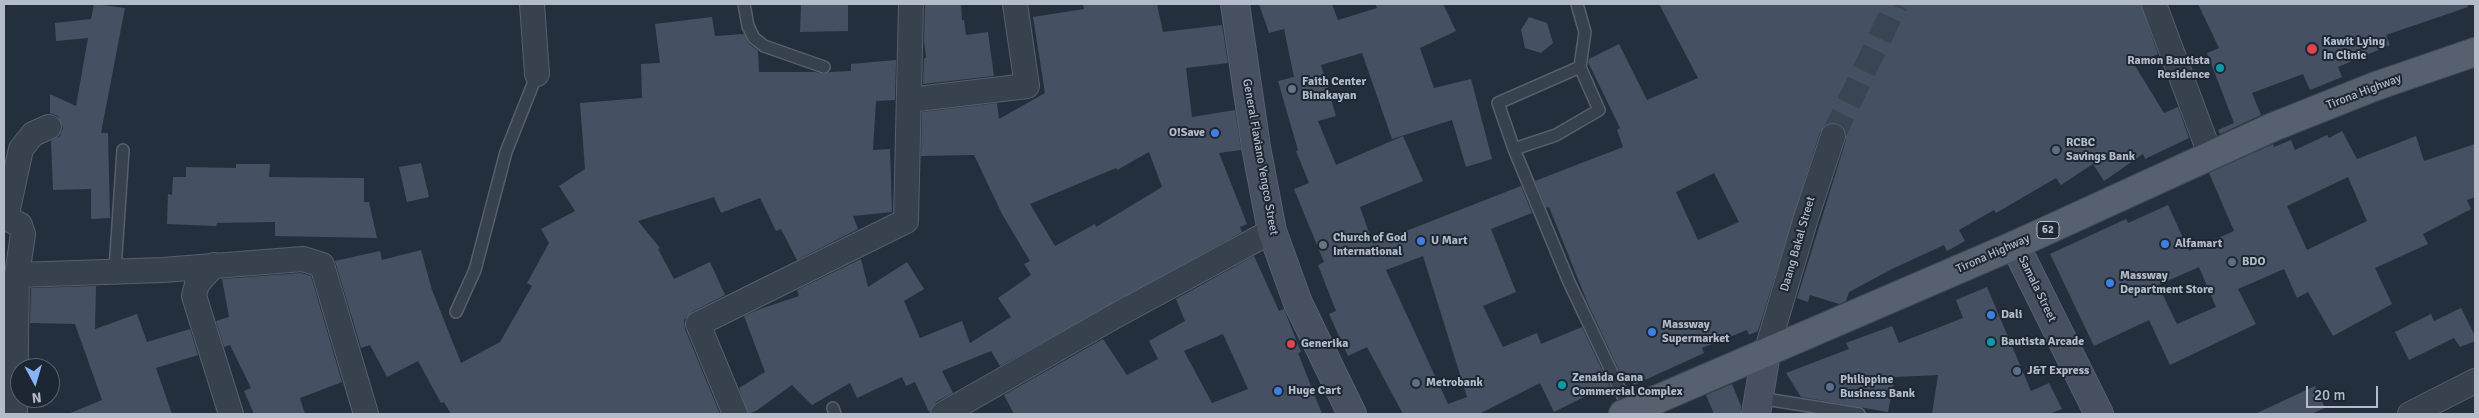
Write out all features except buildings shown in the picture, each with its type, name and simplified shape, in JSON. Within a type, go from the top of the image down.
[{"type":"main road","name":"General Flaviano Yengco Street","points":[[1235,4],[1256,148],[1272,231],[1298,303],[1352,414]]},
{"type":"main road","name":"Tirona Highway","points":[[1626,413],[2015,245],[2210,154],[2376,86],[2475,52]]},
{"type":"main road","name":"Samala Street","points":[[2015,245],[2099,414]]},
{"type":"main road","points":[[1757,406],[1766,353]]},
{"type":"street","points":[[532,4],[537,74]]},
{"type":"street","points":[[735,414],[698,324],[906,221],[911,4]]},
{"type":"street","points":[[909,100],[1026,86],[1015,4]]},
{"type":"street","points":[[2154,4],[2210,154]]},
{"type":"street","points":[[15,414],[17,275],[23,234],[20,224],[5,217],[21,149],[33,134],[49,127]]},
{"type":"street","name":"Daang Bakal Street","points":[[1766,353],[1809,205],[1833,136]]},
{"type":"street","points":[[942,414],[1115,316],[1272,231]]},
{"type":"street","points":[[17,275],[214,266],[303,259],[322,265],[366,414]]},
{"type":"street","points":[[214,266],[197,284],[194,296],[231,414]]},
{"type":"street","points":[[2410,414],[2475,381]]},
{"type":"lane","points":[[744,4],[748,26],[754,38],[764,46],[824,66]]},
{"type":"lane","points":[[1514,149],[1556,135],[1599,110],[1580,67],[1585,32],[1577,4]]},
{"type":"lane","points":[[1580,67],[1498,103],[1514,149],[1626,413]]},
{"type":"lane","points":[[456,312],[475,270],[506,152],[537,74]]},
{"type":"lane","points":[[114,270],[123,150]]},
{"type":"lane","points":[[1757,406],[1859,414]]},
{"type":"tunnel","points":[[1833,136],[1896,4]]},
{"type":"place","name":"Kawit Lying In Clinic","points":[[2312,49]]},
{"type":"place","name":"Ramon Bautista Residence","points":[[2220,68]]},
{"type":"place","name":"Faith Center Binakayan","points":[[1292,89]]},
{"type":"place","name":"O!Save","points":[[1215,133]]},
{"type":"place","name":"RCBC Savings Bank","points":[[2056,150]]},
{"type":"place","name":"U Mart","points":[[1421,241]]},
{"type":"place","name":"Alfamart","points":[[2165,244]]},
{"type":"place","name":"Church of God International","points":[[1323,245]]},
{"type":"place","name":"BDO","points":[[2232,262]]},
{"type":"place","name":"Massway Department Store","points":[[2110,283]]},
{"type":"place","name":"Dali","points":[[1991,315]]},
{"type":"place","name":"Massway Supermarket","points":[[1652,332]]},
{"type":"place","name":"Bautista Arcade","points":[[1991,342]]},
{"type":"place","name":"Generika","points":[[1291,344]]},
{"type":"place","name":"J&T Express","points":[[2017,371]]},
{"type":"place","name":"Metrobank","points":[[1416,383]]},
{"type":"place","name":"Zenaida Gana Commercial Complex","points":[[1562,385]]},
{"type":"place","name":"Philippine Business Bank","points":[[1830,387]]},
{"type":"place","name":"Huge Cart","points":[[1278,391]]}]
